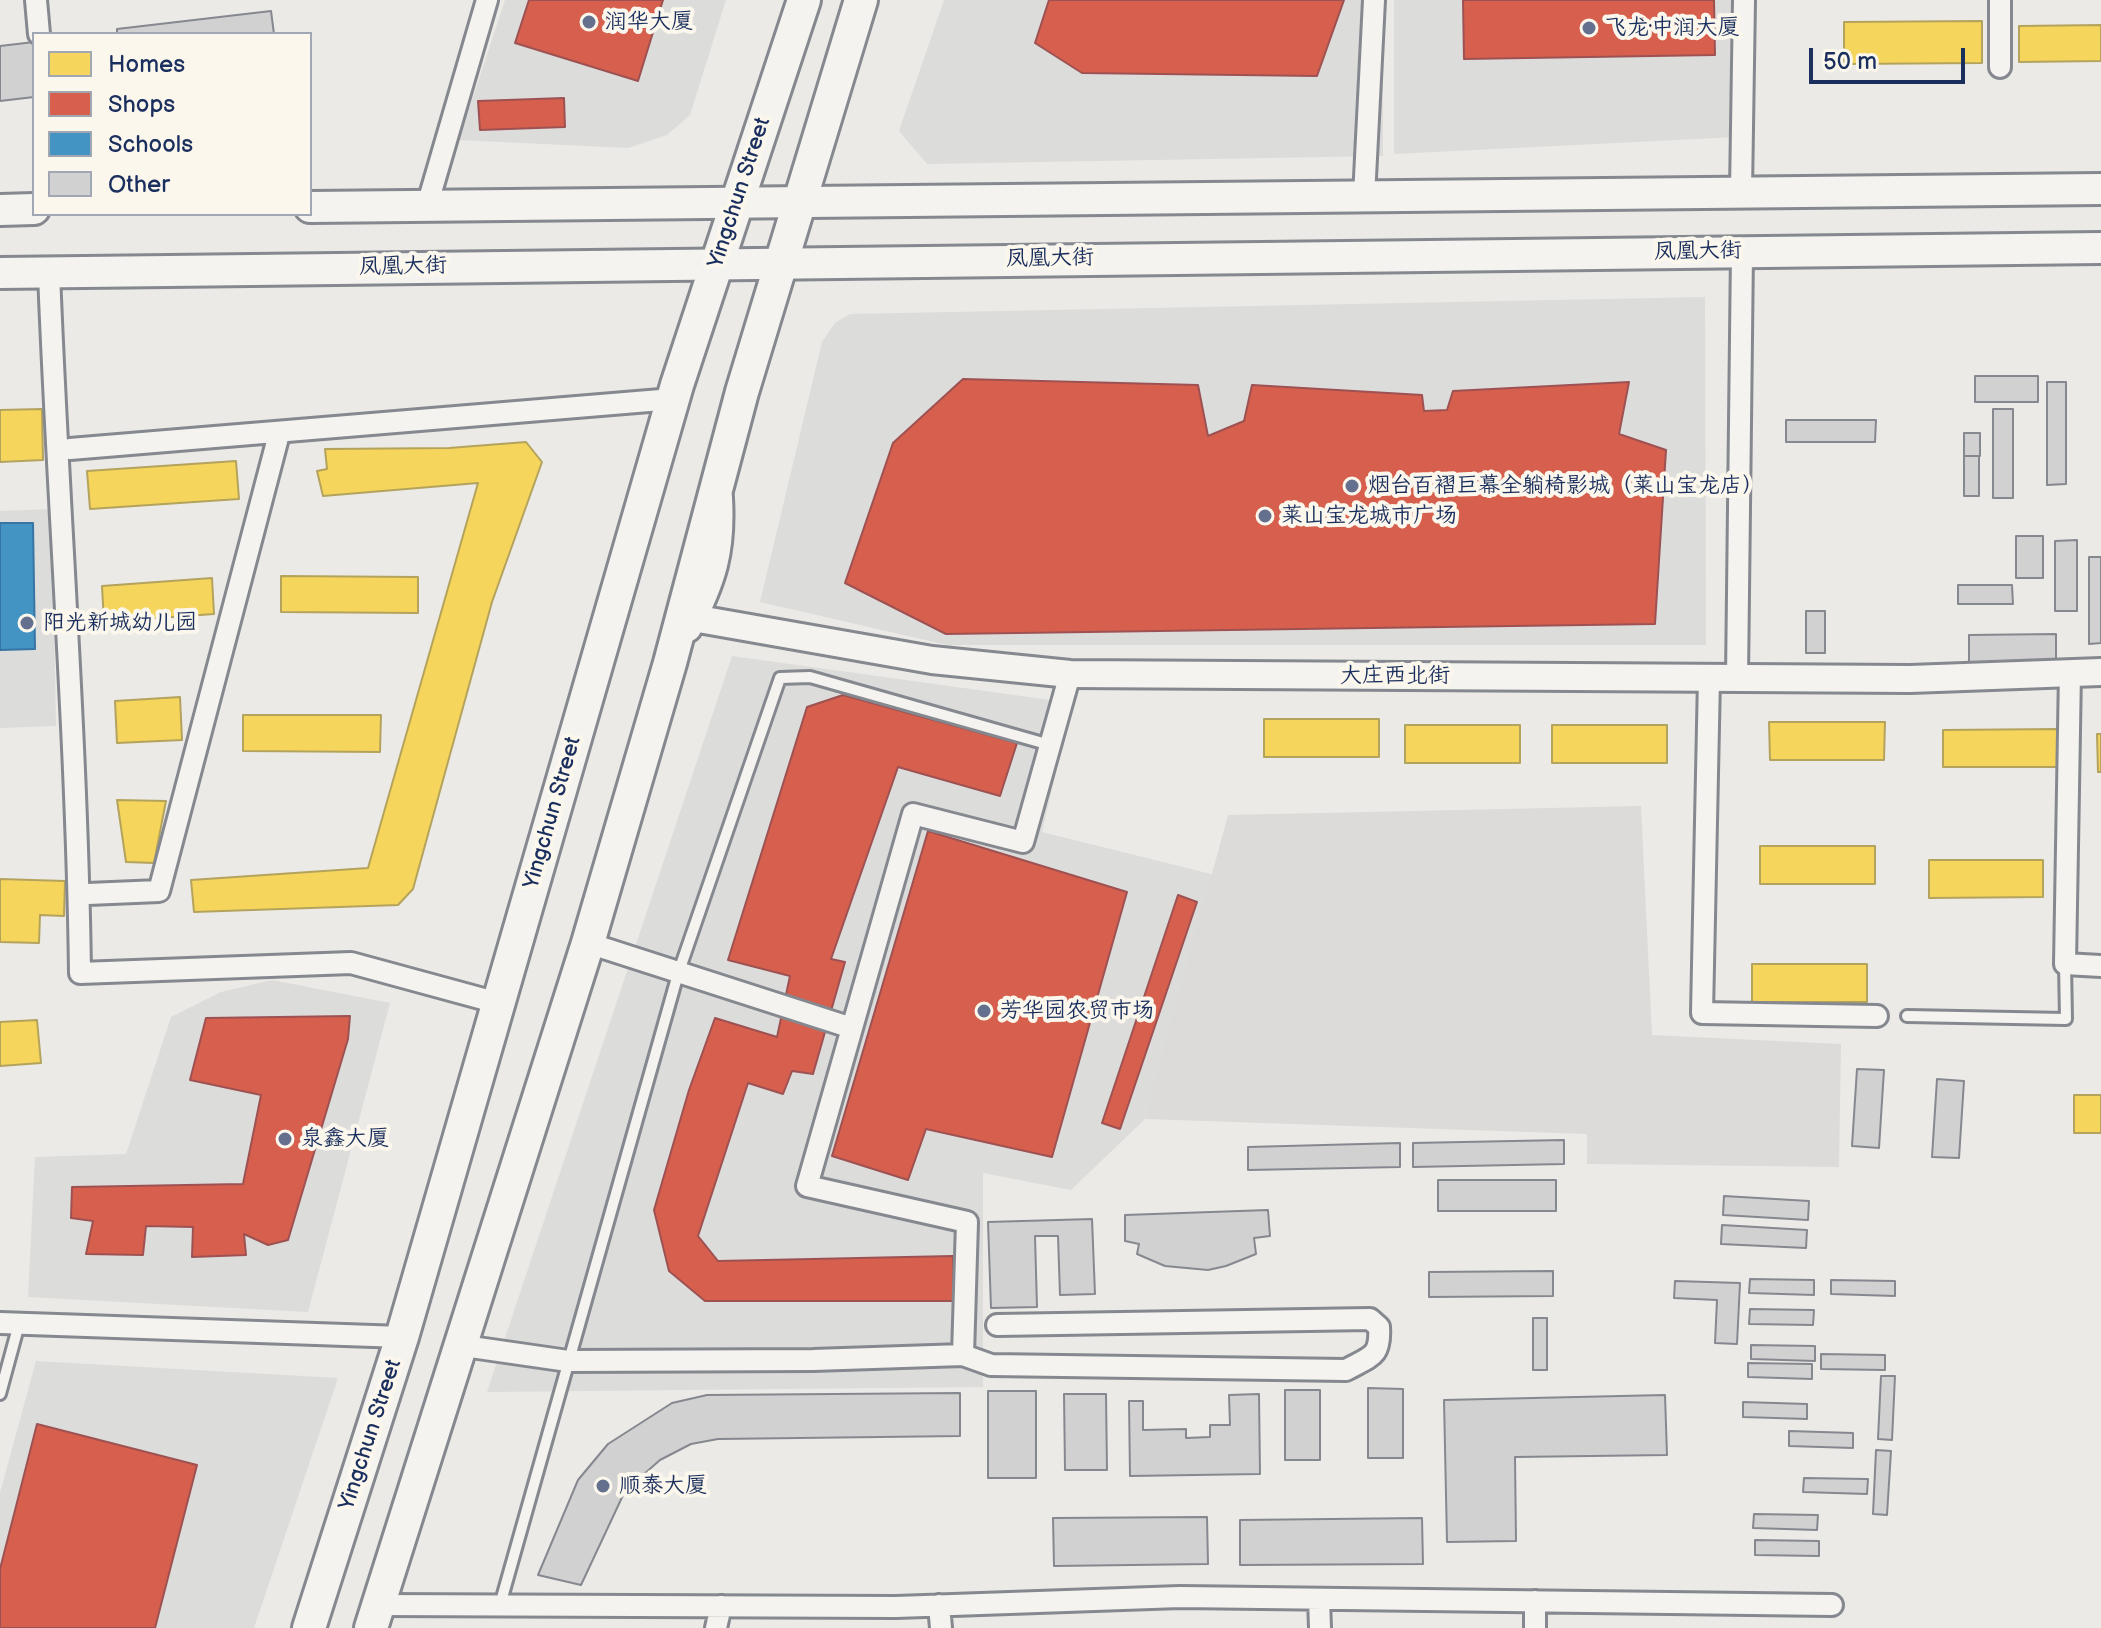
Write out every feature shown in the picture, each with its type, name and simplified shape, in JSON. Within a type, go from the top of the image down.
[{"type":"main road","name":"Yingchun Street","points":[[309,1628],[402,1337],[673,399],[804,0]]},
{"type":"main road","points":[[375,1617],[464,1346],[588,943],[670,663],[718,479],[861,0]]},
{"type":"main road","points":[[312,207],[2101,189]]},
{"type":"main road","points":[[0,210],[32,209]]},
{"type":"main road","name":"凤凰大街","points":[[0,273],[2101,248]]},
{"type":"street","points":[[36,0],[39,32]]},
{"type":"street","points":[[427,206],[487,0]]},
{"type":"street","points":[[1364,197],[1374,0]]},
{"type":"street","points":[[1741,191],[1744,0]]},
{"type":"street","points":[[2000,0],[2000,67]]},
{"type":"street","points":[[1737,678],[1742,252]]},
{"type":"street","points":[[49,273],[60,539],[78,839],[80,973],[351,963],[498,1003]]},
{"type":"street","points":[[70,449],[673,399]]},
{"type":"street","points":[[88,894],[159,891],[279,434]]},
{"type":"street","points":[[670,663],[709,588],[721,540],[718,479]]},
{"type":"street","name":"大庄西北街","points":[[693,618],[932,660],[1070,674],[1910,679],[2101,672]]},
{"type":"street","points":[[2070,672],[2065,964],[2101,966]]},
{"type":"street","points":[[963,1355],[967,1222],[807,1186],[913,814],[1023,842],[1070,674]]},
{"type":"street","points":[[1709,678],[1702,1013],[1877,1016]]},
{"type":"street","points":[[588,943],[852,1028]]},
{"type":"street","points":[[464,1346],[568,1361],[813,1360],[963,1355],[991,1365],[1346,1370],[1376,1354],[1380,1345],[1379,1327],[1370,1319],[997,1325]]},
{"type":"street","points":[[10,1323],[402,1337]]},
{"type":"street","points":[[375,1617],[500,1605],[939,1605],[1180,1597],[1832,1605]]},
{"type":"street","points":[[1319,1599],[1320,1628]]},
{"type":"street","points":[[1535,1601],[1535,1628]]},
{"type":"street","points":[[939,1605],[941,1628]]},
{"type":"street","points":[[716,1628],[721,1606]]},
{"type":"lane","points":[[500,1605],[678,974],[780,678],[810,677],[1050,745]]},
{"type":"lane","points":[[1907,1016],[2066,1019],[2065,964]]},
{"type":"lane","points":[[0,1394],[10,1323]]},
{"type":"shaded area","points":[[505,0],[726,0],[690,115],[667,135],[628,148],[459,140]]},
{"type":"shaded area","points":[[944,0],[1383,0],[1383,156],[927,164],[899,131]]},
{"type":"shaded area","points":[[1394,0],[1738,0],[1737,137],[1394,154]]},
{"type":"shaded area","name":"莱山宝龙城市广场","points":[[1705,297],[1706,645],[947,645],[760,602],[822,342],[835,323],[850,314]]},
{"type":"shaded area","name":"阳光新城幼儿园","points":[[52,509],[56,726],[0,728],[0,511]]},
{"type":"shaded area","points":[[732,656],[1072,703],[1042,832],[1215,875],[1145,1119],[1071,1190],[983,1173],[983,1387],[487,1392]]},
{"type":"shaded area","points":[[1641,806],[1652,1035],[1841,1044],[1839,1167],[1587,1164],[1587,1134],[1145,1119],[1228,815]]},
{"type":"shaded area","points":[[272,980],[390,1003],[308,1312],[28,1297],[35,1157],[126,1154],[171,1017],[221,992]]},
{"type":"shaded area","points":[[36,1361],[338,1378],[254,1628],[0,1628],[0,1493]]},
{"type":"building: Homes","points":[[1982,21],[1982,63],[1844,64],[1844,22]]},
{"type":"building: Homes","points":[[2101,25],[2101,61],[2019,62],[2019,26]]},
{"type":"building: Homes","points":[[42,409],[43,460],[0,462],[0,410]]},
{"type":"building: Homes","points":[[526,442],[542,462],[492,602],[413,889],[398,905],[194,912],[191,880],[368,868],[478,483],[323,496],[317,471],[327,469],[325,449],[449,448]]},
{"type":"building: Homes","points":[[236,461],[239,499],[90,509],[87,471]]},
{"type":"building: Homes","points":[[281,576],[418,577],[418,613],[281,612]]},
{"type":"building: Homes","points":[[212,578],[214,614],[104,622],[102,586]]},
{"type":"building: Homes","points":[[180,697],[182,740],[117,743],[115,701]]},
{"type":"building: Homes","points":[[243,715],[381,715],[380,752],[243,751]]},
{"type":"building: Homes","points":[[1264,719],[1379,719],[1379,757],[1264,757]]},
{"type":"building: Homes","points":[[1769,722],[1885,722],[1884,760],[1770,760]]},
{"type":"building: Homes","points":[[1405,725],[1520,725],[1520,763],[1405,763]]},
{"type":"building: Homes","points":[[1552,725],[1667,725],[1667,763],[1552,763]]},
{"type":"building: Homes","points":[[2058,729],[2058,767],[1943,767],[1943,730]]},
{"type":"building: Homes","points":[[2097,734],[2101,734],[2101,772],[2098,772]]},
{"type":"building: Homes","points":[[117,800],[166,801],[154,863],[126,862]]},
{"type":"building: Homes","points":[[1760,846],[1875,846],[1875,884],[1760,884]]},
{"type":"building: Homes","points":[[1929,860],[2043,860],[2043,897],[1929,898]]},
{"type":"building: Homes","points":[[0,879],[65,881],[64,916],[40,915],[39,943],[0,942]]},
{"type":"building: Homes","points":[[1752,964],[1867,964],[1867,1002],[1752,1002]]},
{"type":"building: Homes","points":[[37,1020],[41,1063],[0,1066],[0,1022]]},
{"type":"building: Homes","points":[[2074,1095],[2101,1095],[2101,1133],[2074,1133]]},
{"type":"building: Shops","name":"润华大厦","points":[[529,0],[663,0],[638,81],[515,43]]},
{"type":"building: Shops","points":[[1049,0],[1344,0],[1317,76],[1082,73],[1035,43]]},
{"type":"building: Shops","name":"飞龙·中润大厦","points":[[1463,0],[1714,0],[1715,55],[1464,59]]},
{"type":"building: Shops","points":[[564,98],[565,127],[480,130],[478,101]]},
{"type":"building: Shops","name":"莱山宝龙城市广场","points":[[963,379],[1198,385],[1208,436],[1244,421],[1252,385],[1422,395],[1424,411],[1447,410],[1453,391],[1629,382],[1619,434],[1666,450],[1655,624],[946,634],[845,583],[893,443]]},
{"type":"building: Shops","points":[[843,695],[1017,743],[1000,796],[898,767],[831,959],[845,962],[813,1074],[792,1071],[783,1094],[748,1083],[698,1236],[718,1261],[953,1256],[954,1301],[705,1301],[669,1271],[654,1210],[689,1090],[715,1018],[777,1037],[790,976],[728,960],[807,707]]},
{"type":"building: Shops","name":"芳华园农贸市场","points":[[928,831],[1127,892],[1052,1157],[926,1129],[908,1180],[832,1156]]},
{"type":"building: Shops","points":[[1178,895],[1197,902],[1120,1129],[1102,1123]]},
{"type":"building: Shops","name":"泉鑫大厦","points":[[350,1016],[348,1039],[288,1240],[268,1245],[244,1234],[246,1255],[192,1257],[193,1227],[146,1226],[143,1255],[86,1254],[93,1221],[71,1218],[72,1187],[243,1184],[261,1095],[190,1080],[206,1018]]},
{"type":"building: Shops","points":[[37,1424],[197,1465],[155,1628],[0,1628],[0,1569]]},
{"type":"building: Schools","points":[[0,523],[33,523],[35,649],[0,650]]},
{"type":"building: Other","points":[[271,11],[274,32],[117,32],[117,29]]},
{"type":"building: Other","points":[[32,42],[32,97],[0,101],[0,46]]},
{"type":"building: Other","points":[[1975,376],[2038,376],[2038,402],[1975,402]]},
{"type":"building: Other","points":[[2047,382],[2066,382],[2066,484],[2047,485]]},
{"type":"building: Other","points":[[1993,409],[2013,409],[2013,498],[1993,498]]},
{"type":"building: Other","points":[[1786,420],[1876,420],[1875,442],[1786,442]]},
{"type":"building: Other","points":[[1964,433],[1980,433],[1980,456],[1964,456]]},
{"type":"building: Other","points":[[1964,456],[1979,456],[1979,496],[1964,496]]},
{"type":"building: Other","points":[[2016,536],[2043,536],[2043,578],[2016,578]]},
{"type":"building: Other","points":[[2077,540],[2077,611],[2055,611],[2055,541]]},
{"type":"building: Other","points":[[2089,557],[2101,557],[2101,643],[2089,644]]},
{"type":"building: Other","points":[[1958,585],[2012,585],[2013,604],[1958,604]]},
{"type":"building: Other","points":[[1806,611],[1825,611],[1825,653],[1806,653]]},
{"type":"building: Other","points":[[2056,634],[2056,670],[1969,670],[1969,635]]},
{"type":"building: Other","points":[[1857,1069],[1884,1070],[1879,1148],[1852,1146]]},
{"type":"building: Other","points":[[1937,1079],[1964,1081],[1959,1158],[1932,1157]]},
{"type":"building: Other","points":[[1564,1140],[1564,1164],[1413,1167],[1413,1143]]},
{"type":"building: Other","points":[[1400,1143],[1400,1167],[1248,1170],[1248,1147]]},
{"type":"building: Other","points":[[1438,1180],[1556,1180],[1556,1211],[1438,1211]]},
{"type":"building: Other","points":[[1724,1196],[1809,1201],[1808,1220],[1723,1215]]},
{"type":"building: Other","points":[[1268,1210],[1270,1236],[1254,1238],[1256,1254],[1208,1270],[1165,1266],[1137,1254],[1139,1244],[1125,1241],[1125,1215]]},
{"type":"building: Other","points":[[1092,1219],[1095,1294],[1060,1295],[1058,1236],[1035,1236],[1037,1307],[991,1308],[988,1222]]},
{"type":"building: Other","points":[[1722,1225],[1807,1230],[1806,1248],[1721,1244]]},
{"type":"building: Other","points":[[1553,1271],[1553,1296],[1429,1297],[1429,1272]]},
{"type":"building: Other","points":[[1750,1279],[1814,1280],[1814,1295],[1749,1293]]},
{"type":"building: Other","points":[[1831,1280],[1895,1281],[1895,1296],[1831,1294]]},
{"type":"building: Other","points":[[1675,1281],[1740,1283],[1737,1344],[1715,1343],[1717,1300],[1674,1298]]},
{"type":"building: Other","points":[[1750,1309],[1814,1310],[1813,1325],[1749,1324]]},
{"type":"building: Other","points":[[1533,1318],[1547,1318],[1547,1370],[1533,1370]]},
{"type":"building: Other","points":[[1751,1345],[1815,1346],[1815,1361],[1751,1359]]},
{"type":"building: Other","points":[[1821,1354],[1885,1355],[1885,1370],[1821,1369]]},
{"type":"building: Other","points":[[1748,1363],[1812,1364],[1812,1379],[1748,1377]]},
{"type":"building: Other","points":[[1881,1376],[1895,1376],[1892,1440],[1878,1439]]},
{"type":"building: Other","points":[[1368,1388],[1403,1389],[1403,1458],[1368,1458]]},
{"type":"building: Other","points":[[1285,1390],[1320,1390],[1320,1460],[1285,1460]]},
{"type":"building: Other","points":[[988,1391],[1036,1391],[1036,1478],[988,1478]]},
{"type":"building: Other","name":"顺泰大厦","points":[[960,1393],[960,1436],[718,1439],[691,1444],[660,1460],[625,1491],[581,1585],[538,1575],[578,1480],[608,1444],[672,1403],[707,1395]]},
{"type":"building: Other","points":[[1064,1394],[1106,1394],[1107,1470],[1065,1470]]},
{"type":"building: Other","points":[[1259,1394],[1260,1474],[1130,1476],[1129,1401],[1143,1401],[1143,1430],[1186,1429],[1186,1438],[1210,1437],[1210,1425],[1230,1425],[1229,1395]]},
{"type":"building: Other","points":[[1665,1395],[1667,1455],[1515,1457],[1516,1541],[1447,1542],[1444,1400]]},
{"type":"building: Other","points":[[1743,1402],[1807,1404],[1807,1419],[1743,1417]]},
{"type":"building: Other","points":[[1789,1431],[1853,1433],[1853,1448],[1789,1446]]},
{"type":"building: Other","points":[[1876,1450],[1891,1451],[1887,1515],[1873,1514]]},
{"type":"building: Other","points":[[1804,1478],[1868,1479],[1867,1494],[1803,1492]]},
{"type":"building: Other","points":[[1754,1514],[1818,1515],[1817,1530],[1753,1528]]},
{"type":"building: Other","points":[[1207,1517],[1208,1564],[1054,1566],[1053,1518]]},
{"type":"building: Other","points":[[1422,1518],[1423,1564],[1240,1565],[1240,1520]]},
{"type":"building: Other","points":[[1755,1540],[1819,1541],[1819,1556],[1755,1555]]},
{"type":"place","name":"润华大厦","points":[[589,22]]},
{"type":"place","name":"飞龙·中润大厦","points":[[1589,28]]},
{"type":"place","name":"烟台百褶巨幕全躺椅影城（莱山宝龙店）","points":[[1352,486]]},
{"type":"place","name":"莱山宝龙城市广场","points":[[1265,516]]},
{"type":"place","name":"阳光新城幼儿园","points":[[27,623]]},
{"type":"place","name":"芳华园农贸市场","points":[[984,1011]]},
{"type":"place","name":"泉鑫大厦","points":[[285,1139]]},
{"type":"place","name":"顺泰大厦","points":[[603,1486]]}]
